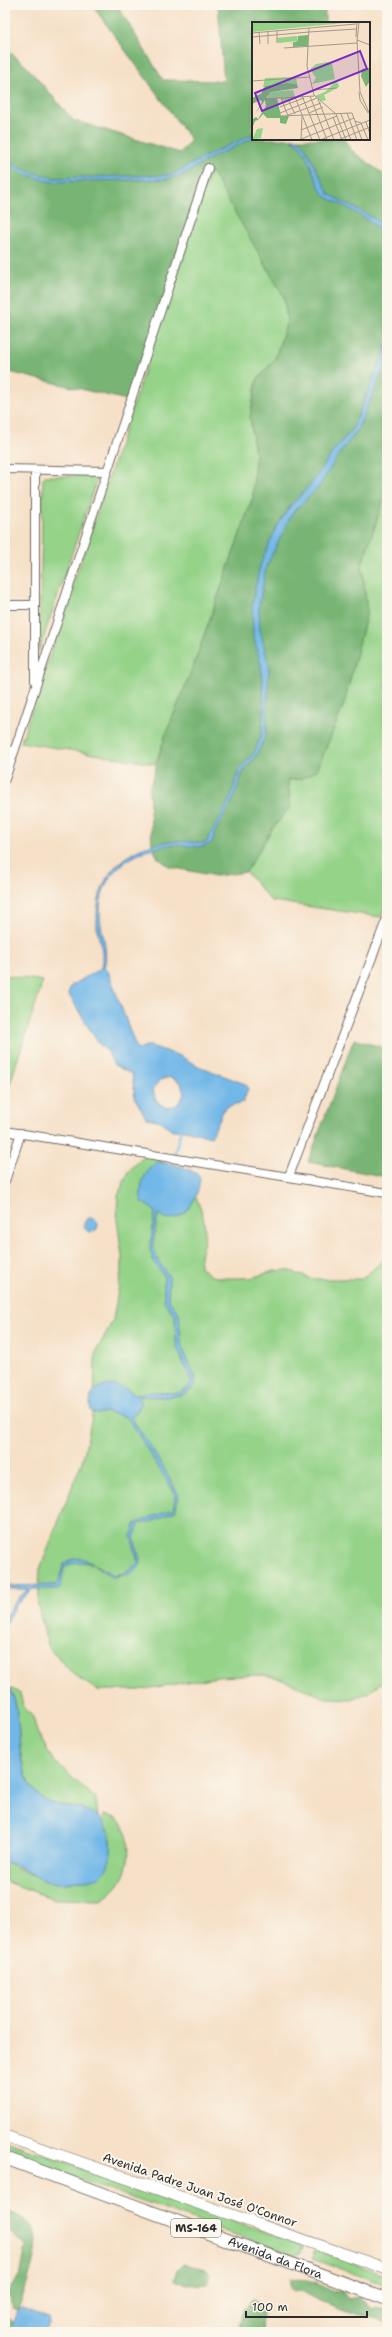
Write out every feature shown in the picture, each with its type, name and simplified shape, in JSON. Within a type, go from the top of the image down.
[{"type":"main road","name":"Avenida da Flora","points":[[5,2158],[387,2298]]},
{"type":"street","points":[[5,779],[106,471],[208,168]]},
{"type":"street","points":[[5,469],[106,471]]},
{"type":"street","points":[[35,470],[35,689]]},
{"type":"street","points":[[5,605],[35,605]]},
{"type":"street","points":[[5,751],[14,752]]},
{"type":"street","points":[[289,1176],[387,918]]},
{"type":"street","points":[[5,1131],[387,1193]]},
{"type":"street","points":[[5,1180],[21,1133]]},
{"type":"street","name":"Avenida Padre Juan José O'Connor","points":[[5,2136],[387,2269]]},
{"type":"green space","points":[[92,5],[117,5],[163,80],[224,81],[218,5],[325,5],[325,22],[252,22],[252,140],[345,140],[351,150],[387,177],[387,490],[362,564],[367,612],[344,704],[317,770],[301,779],[288,780],[290,807],[272,829],[246,872],[216,876],[170,867],[158,858],[152,846],[149,790],[165,736],[193,667],[253,497],[255,454],[250,417],[257,380],[275,359],[287,321],[284,297],[211,171],[127,400],[5,371],[5,47],[29,69],[73,120],[180,153],[191,140]]},
{"type":"green space","points":[[211,170],[284,297],[287,321],[275,359],[257,380],[250,417],[255,454],[253,497],[193,667],[155,764],[21,742]]},
{"type":"green space","points":[[45,476],[93,476],[97,479],[39,651],[43,478]]},
{"type":"green space","points":[[387,490],[387,901],[381,917],[271,901],[246,872],[272,829],[290,807],[288,780],[301,779],[317,770],[344,704],[367,612],[362,564]]},
{"type":"green space","points":[[5,975],[43,981],[5,1099]]},
{"type":"green space","points":[[354,1039],[387,1049],[387,1177],[308,1162]]},
{"type":"green space","points":[[148,1155],[160,1160],[181,1177],[197,1200],[205,1227],[200,1267],[211,1276],[223,1278],[250,1278],[274,1271],[287,1270],[312,1279],[362,1279],[387,1257],[387,1679],[369,1692],[354,1699],[326,1698],[275,1677],[262,1675],[218,1677],[139,1690],[97,1690],[74,1675],[48,1646],[38,1606],[40,1569],[83,1459],[94,1407],[95,1354],[113,1320],[122,1267],[117,1220],[118,1195],[129,1171],[137,1162]]},
{"type":"green space","points":[[10,1688],[20,1693],[23,1706],[33,1717],[37,1732],[53,1760],[96,1799],[98,1817],[92,1813],[79,1809],[52,1804],[46,1801],[34,1790],[22,1763],[15,1702]]},
{"type":"green space","points":[[104,1815],[114,1817],[121,1822],[128,1840],[129,1850],[126,1871],[116,1888],[107,1896],[100,1900],[54,1899],[5,1881],[5,1862],[32,1875],[67,1883],[101,1876],[108,1863],[111,1849],[110,1835],[103,1822]]},
{"type":"green space","points":[[5,2141],[300,2244],[303,2248],[301,2253],[295,2256],[5,2153]]},
{"type":"green space","points":[[5,2209],[27,2222],[33,2228],[35,2236],[36,2245],[32,2269],[18,2310],[13,2308],[8,2295],[21,2272],[26,2246],[5,2228]]},
{"type":"green space","points":[[316,2250],[387,2275],[387,2285],[312,2259],[313,2252]]},
{"type":"green space","points":[[183,2264],[206,2269],[210,2275],[208,2284],[187,2285],[175,2280],[178,2269]]},
{"type":"green space","points":[[291,2278],[293,2280],[303,2279],[314,2282],[325,2286],[333,2292],[342,2291],[348,2299],[359,2297],[373,2309],[377,2307],[387,2312],[387,2326],[377,2319],[343,2311],[299,2290],[295,2291],[291,2288]]},
{"type":"green space","points":[[252,2299],[258,2301],[263,2314],[262,2332],[238,2332],[243,2310]]},
{"type":"green space","points":[[5,2315],[25,2329],[23,2332],[5,2332]]},
{"type":"water","points":[[252,134],[252,138],[207,160],[185,174],[168,179],[51,182],[25,174],[5,163],[5,160],[28,171],[53,178],[171,175],[206,156]]},
{"type":"water","points":[[292,140],[299,140],[304,145],[329,194],[375,219],[385,227],[387,235],[387,267],[384,243],[377,228],[364,217],[324,195],[306,155],[296,142]]},
{"type":"water","points":[[387,340],[385,366],[357,431],[337,457],[319,487],[293,512],[266,567],[259,607],[260,630],[269,665],[266,735],[257,754],[243,772],[233,800],[214,834],[213,842],[208,845],[196,847],[177,845],[165,846],[136,855],[124,862],[115,871],[107,882],[102,895],[100,909],[101,926],[106,952],[104,968],[108,971],[137,1050],[146,1046],[151,1046],[180,1056],[198,1066],[245,1084],[248,1089],[243,1102],[225,1107],[211,1137],[185,1130],[172,1130],[161,1121],[146,1118],[135,1098],[132,1074],[114,1065],[108,1052],[98,1043],[68,993],[71,986],[101,968],[102,950],[97,926],[97,909],[100,894],[113,869],[123,859],[149,846],[171,841],[206,843],[230,799],[239,770],[254,753],[262,734],[264,703],[261,665],[253,635],[252,605],[260,565],[276,528],[290,506],[311,484],[334,450],[352,430],[383,356]],"holes":[[[171,1077],[181,1083],[184,1095],[177,1105],[166,1108],[156,1101],[153,1090],[159,1080]]]},
{"type":"water","points":[[157,1162],[191,1170],[200,1177],[197,1194],[188,1209],[181,1215],[174,1218],[166,1218],[158,1214],[153,1245],[157,1259],[169,1277],[168,1300],[179,1313],[181,1343],[187,1361],[196,1378],[195,1386],[189,1391],[175,1396],[138,1397],[141,1404],[136,1413],[131,1417],[162,1465],[179,1496],[175,1511],[151,1522],[139,1524],[134,1538],[141,1564],[130,1574],[111,1577],[100,1568],[89,1563],[83,1562],[71,1564],[64,1568],[61,1586],[57,1589],[32,1589],[15,1606],[5,1626],[9,1610],[28,1589],[5,1589],[5,1586],[55,1585],[58,1583],[63,1565],[73,1559],[82,1558],[114,1575],[125,1573],[138,1563],[131,1536],[136,1523],[173,1509],[176,1495],[127,1417],[106,1412],[97,1414],[91,1411],[90,1401],[92,1394],[97,1389],[104,1386],[111,1385],[127,1389],[134,1394],[151,1392],[177,1393],[187,1389],[191,1383],[190,1375],[184,1365],[176,1343],[175,1315],[164,1301],[164,1276],[154,1262],[150,1249],[155,1211],[142,1202],[141,1196],[145,1175]]},
{"type":"water","points":[[88,1218],[94,1218],[98,1222],[98,1228],[94,1232],[88,1232],[84,1228],[84,1222]]},
{"type":"water","points":[[5,1685],[10,1688],[14,1700],[17,1713],[22,1763],[32,1787],[38,1794],[50,1803],[85,1810],[101,1819],[106,1826],[111,1843],[111,1852],[106,1870],[97,1878],[60,1884],[52,1883],[17,1866],[5,1862]]},
{"type":"water","points":[[22,2308],[48,2318],[49,2324],[45,2332],[10,2332],[18,2310]]},
{"type":"waterway","points":[[171,1167],[182,1127]]}]
